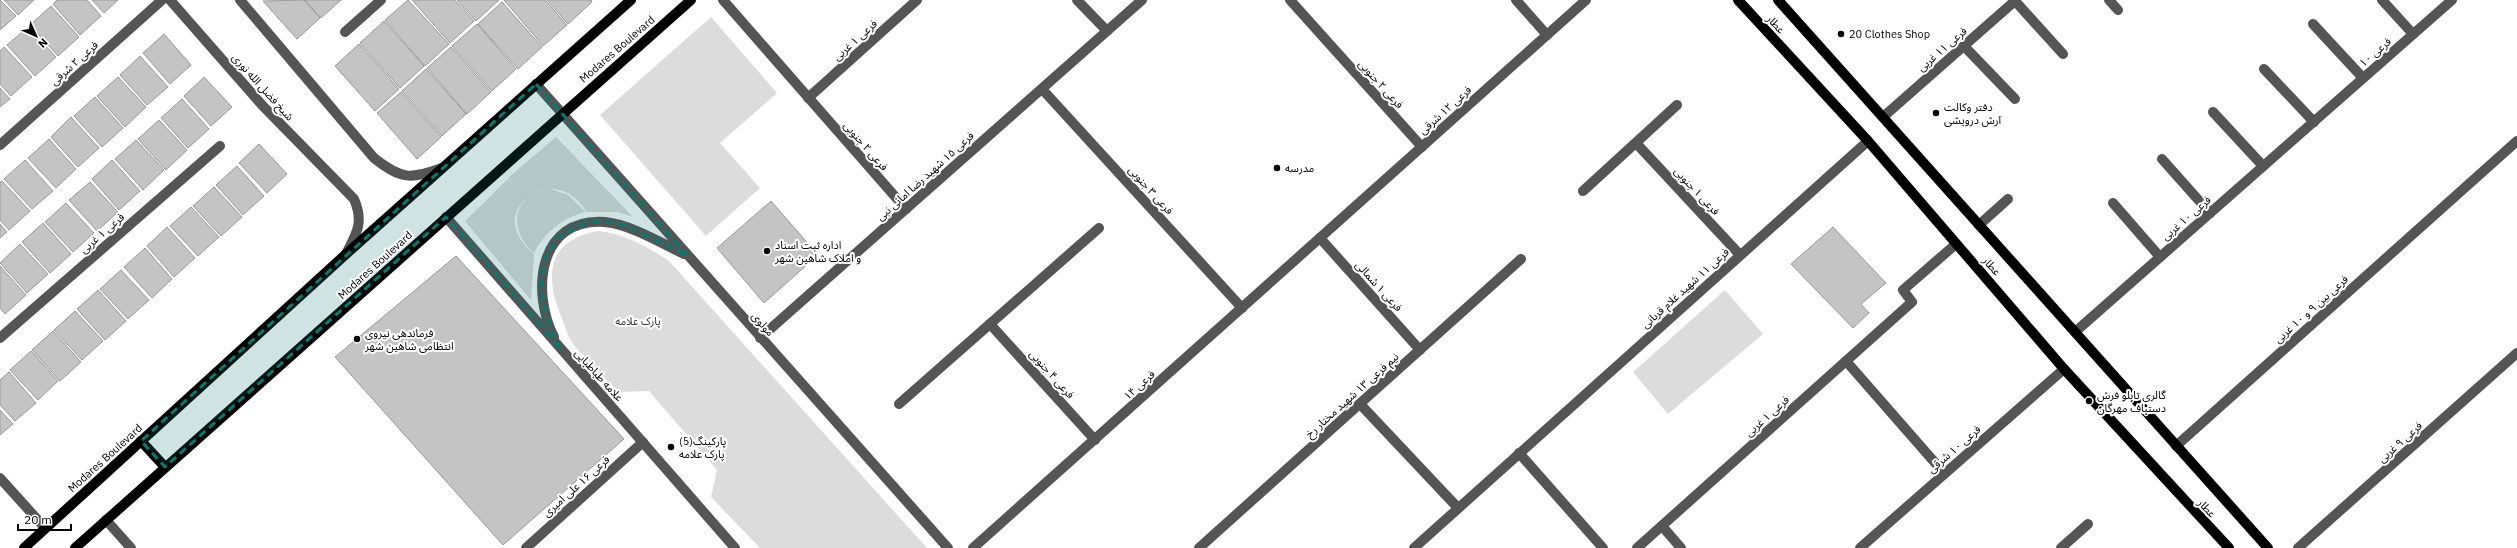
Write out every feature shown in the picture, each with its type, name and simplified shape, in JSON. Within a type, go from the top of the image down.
[{"type":"main road","name":"Modares Boulevard","points":[[24,548],[443,167],[631,0]]},
{"type":"main road","name":"Modares Boulevard","points":[[75,548],[562,113],[691,0]]},
{"type":"main road","name":"عطار","points":[[1738,0],[1868,141],[2064,368],[2228,548]]},
{"type":"main road","name":"عطار","points":[[1778,0],[2268,548]]},
{"type":"main road","points":[[141,441],[165,467]]},
{"type":"street","name":"فرعی ۲ شرقی","points":[[1,144],[162,0]]},
{"type":"street","name":"شیخ فضل الله نوری","points":[[170,0],[262,105],[354,199],[359,212],[359,225],[346,255]]},
{"type":"street","points":[[240,0],[374,158],[392,172],[405,176],[416,177],[443,167]]},
{"type":"street","points":[[345,32],[381,0]]},
{"type":"street","name":"فرعی ۲ جنوبی","points":[[723,0],[906,209]]},
{"type":"street","name":"فرعی ۱ غربی","points":[[808,98],[917,0]]},
{"type":"street","points":[[1077,0],[1106,31]]},
{"type":"street","name":"فرعی ۱۵ شهید رضا امانی نبی","points":[[760,338],[1142,0]]},
{"type":"street","name":"فرعی ۲ جنوبی","points":[[1290,0],[1422,147]]},
{"type":"street","points":[[1516,0],[1547,34]]},
{"type":"street","name":"فرعی ۱۲ شرقی","points":[[1320,238],[1586,0]]},
{"type":"street","points":[[2109,0],[2118,10]]},
{"type":"street","points":[[2382,0],[2413,34]]},
{"type":"street","name":"فرعی ۱۰","points":[[2314,122],[2452,0]]},
{"type":"street","points":[[2015,1],[2063,54]]},
{"type":"street","name":"فرعی ۱۱ غربی","points":[[1883,117],[2015,1]]},
{"type":"street","points":[[2313,24],[2363,78]]},
{"type":"street","points":[[1964,46],[2015,99]]},
{"type":"street","points":[[2264,69],[2314,122]]},
{"type":"street","name":"مولوی","points":[[536,84],[948,548]]},
{"type":"street","name":"فرعی ۳ جنوبی","points":[[1042,89],[1242,308]]},
{"type":"street","points":[[1583,191],[1677,105]]},
{"type":"street","points":[[2213,112],[2263,166]]},
{"type":"street","name":"فرعی ۱۰ غربی","points":[[2075,332],[2314,122]]},
{"type":"street","name":"فرعی ۱۱ شهید غلام قربانی","points":[[1414,548],[1868,141]]},
{"type":"street","name":"فرعی بین ۹ و ۱۰ غربی","points":[[2176,446],[2517,141]]},
{"type":"street","name":"فرعی ۱ جنوبی","points":[[1636,143],[1740,255]]},
{"type":"street","name":"فرعی ۱ غربی","points":[[0,338],[220,146]]},
{"type":"street","points":[[2162,159],[2210,213]]},
{"type":"street","points":[[1979,225],[2008,199]]},
{"type":"street","points":[[2113,203],[2160,257]]},
{"type":"street","name":"علامه طباطبایی","points":[[446,217],[735,548]]},
{"type":"street","points":[[561,350],[551,330],[541,289],[546,258],[558,238],[571,229],[586,223],[604,222],[622,226],[688,256]]},
{"type":"street","points":[[899,404],[1099,228]]},
{"type":"street","name":"فرعی ۱۴","points":[[973,548],[1320,238]]},
{"type":"street","name":"فرعی ۱ شمالی","points":[[1320,238],[1420,350]]},
{"type":"street","name":"فرعی ۱ غربی","points":[[1637,548],[1912,302],[1903,290],[1956,244]]},
{"type":"street","name":"نیم فرعی ۱۳ شهید مختار رخ","points":[[1199,548],[1521,259]]},
{"type":"street","name":"فرعی ۴ جنوبی","points":[[990,324],[1095,440]]},
{"type":"street","name":"فرعی ۹ غربی","points":[[2298,548],[2517,353]]},
{"type":"street","points":[[1846,361],[1944,473]]},
{"type":"street","name":"فرعی ۱۰ شرقی","points":[[1860,548],[2064,368]]},
{"type":"street","points":[[1360,404],[1458,508]]},
{"type":"street","name":"فرعی ۱۶ علی امیری","points":[[526,548],[643,442]]},
{"type":"street","points":[[1520,453],[1603,548]]},
{"type":"street","points":[[0,478],[45,528]]},
{"type":"street","points":[[106,520],[131,548]]},
{"type":"street","points":[[2061,548],[2088,524]]},
{"type":"street","points":[[1662,526],[1681,548]]},
{"type":"highlighted area","points":[[536,84],[688,256],[622,225],[604,222],[586,223],[558,238],[545,259],[541,289],[551,330],[561,350],[446,217],[165,467],[141,441]]},
{"type":"green space","points":[[711,17],[777,93],[720,143],[760,188],[706,236],[600,115]]},
{"type":"green space","points":[[556,137],[633,217],[618,212],[587,212],[572,196],[557,189],[551,189],[568,195],[586,212],[578,214],[555,227],[543,239],[534,253],[526,245],[521,236],[517,217],[525,201],[532,195],[522,203],[517,210],[515,218],[517,233],[521,241],[534,254],[531,300],[465,221],[508,179],[518,190],[508,178]]},
{"type":"green space","name":"پارک علامه","points":[[598,231],[627,238],[652,250],[669,261],[927,548],[760,548],[711,497],[717,470],[649,391],[620,392],[611,385],[581,353],[570,338],[556,301],[552,273],[554,261],[560,251],[569,242],[581,236]]},
{"type":"green space","points":[[1725,290],[1763,334],[1668,414],[1633,372]]},
{"type":"building","points":[[0,0],[16,16],[0,30]]},
{"type":"building","points":[[4,0],[34,0],[18,15]]},
{"type":"building","points":[[57,0],[87,0],[101,16],[80,35],[53,4]]},
{"type":"building","points":[[92,0],[118,0],[104,13]]},
{"type":"building","points":[[304,0],[320,18],[297,39],[263,1]]},
{"type":"building","points":[[305,0],[341,0],[321,18]]},
{"type":"building","points":[[408,0],[449,44],[425,66],[385,20]]},
{"type":"building","points":[[412,0],[455,0],[474,21],[450,43]]},
{"type":"building","points":[[457,0],[499,0],[476,21]]},
{"type":"building","points":[[504,0],[545,0],[567,25],[543,46]]},
{"type":"building","points":[[547,0],[591,0],[592,2],[568,24]]},
{"type":"building","points":[[502,2],[542,47],[518,69],[478,24]]},
{"type":"building","points":[[51,6],[79,37],[58,56],[30,25]]},
{"type":"building","points":[[384,21],[424,66],[400,88],[360,43]]},
{"type":"building","points":[[477,24],[516,69],[492,91],[452,46]]},
{"type":"building","points":[[28,27],[56,57],[35,76],[7,45]]},
{"type":"building","points":[[164,34],[191,65],[170,84],[143,53]]},
{"type":"building","points":[[359,44],[399,89],[375,111],[335,66]]},
{"type":"building","points":[[4,47],[32,77],[11,96],[0,84],[0,51]]},
{"type":"building","points":[[451,47],[491,92],[467,114],[427,68]]},
{"type":"building","points":[[140,56],[168,87],[147,105],[120,75]]},
{"type":"building","points":[[426,69],[466,114],[442,136],[402,91]]},
{"type":"building","points":[[118,77],[146,107],[125,127],[97,96]]},
{"type":"building","points":[[204,77],[232,107],[211,126],[184,96]]},
{"type":"building","points":[[0,88],[10,99],[0,107]]},
{"type":"building","points":[[401,92],[441,137],[417,159],[377,113]]},
{"type":"building","points":[[95,97],[123,128],[102,147],[74,116]]},
{"type":"building","points":[[182,99],[209,129],[188,148],[161,118]]},
{"type":"building","points":[[71,117],[99,148],[78,167],[51,137]]},
{"type":"building","points":[[159,120],[187,150],[166,170],[138,139]]},
{"type":"building","points":[[49,139],[76,169],[56,188],[28,158]]},
{"type":"building","points":[[136,140],[164,170],[143,190],[115,159]]},
{"type":"building","points":[[259,144],[287,174],[267,193],[239,163]]},
{"type":"building","points":[[25,160],[53,191],[32,209],[4,179]]},
{"type":"building","points":[[112,160],[140,191],[119,210],[92,179]]},
{"type":"building","points":[[237,166],[264,196],[243,215],[216,185]]},
{"type":"building","points":[[2,181],[30,211],[9,230],[0,220],[0,183]]},
{"type":"building","points":[[90,182],[118,212],[97,231],[69,200]]},
{"type":"building","points":[[214,187],[242,217],[221,236],[193,206]]},
{"type":"building","name":"اداره ثبت اسناد و املاک شاهین شهر","points":[[771,201],[818,255],[764,303],[717,248]]},
{"type":"building","points":[[66,203],[94,233],[73,252],[45,222]]},
{"type":"building","points":[[191,207],[219,237],[198,256],[170,226]]},
{"type":"building","points":[[43,223],[71,254],[50,273],[22,242]]},
{"type":"building","points":[[0,224],[7,232],[0,238]]},
{"type":"building","points":[[167,227],[195,258],[174,277],[147,246]]},
{"type":"building","points":[[1833,227],[1886,283],[1861,304],[1869,313],[1853,328],[1791,264]]},
{"type":"building","points":[[20,244],[48,274],[27,293],[0,263]]},
{"type":"building","points":[[145,248],[172,279],[152,298],[124,267]]},
{"type":"building","points":[[456,256],[624,439],[503,545],[335,357]]},
{"type":"building","points":[[0,266],[26,295],[5,314],[0,308]]},
{"type":"building","points":[[121,270],[149,300],[128,319],[100,289]]},
{"type":"building","points":[[98,290],[126,321],[105,340],[77,309]]},
{"type":"building","points":[[75,311],[103,341],[82,360],[54,330]]},
{"type":"building","points":[[53,331],[81,362],[60,381],[32,350]]},
{"type":"building","points":[[31,351],[58,381],[38,400],[10,370]]},
{"type":"building","points":[[9,372],[36,403],[15,421],[0,405],[0,380]]},
{"type":"building","points":[[0,410],[13,424],[0,435]]},
{"type":"place","name":"20 Clothes Shop","points":[[1841,34]]},
{"type":"place","name":"دفتر وکالت آرش درویشی","points":[[1936,113]]},
{"type":"place","name":"مدرسه","points":[[1277,168]]},
{"type":"place","name":"اداره ثبت اسناد و املاک شاهین شهر","points":[[767,251]]},
{"type":"place","name":"فرماندهی نیروی انتظامی شاهین شهر","points":[[357,339]]},
{"type":"place","name":"گالری تابلو فرش دستباف مهرگان","points":[[2089,401]]},
{"type":"place","name":"پارکینگ(5) پارک علامه","points":[[671,447]]}]
